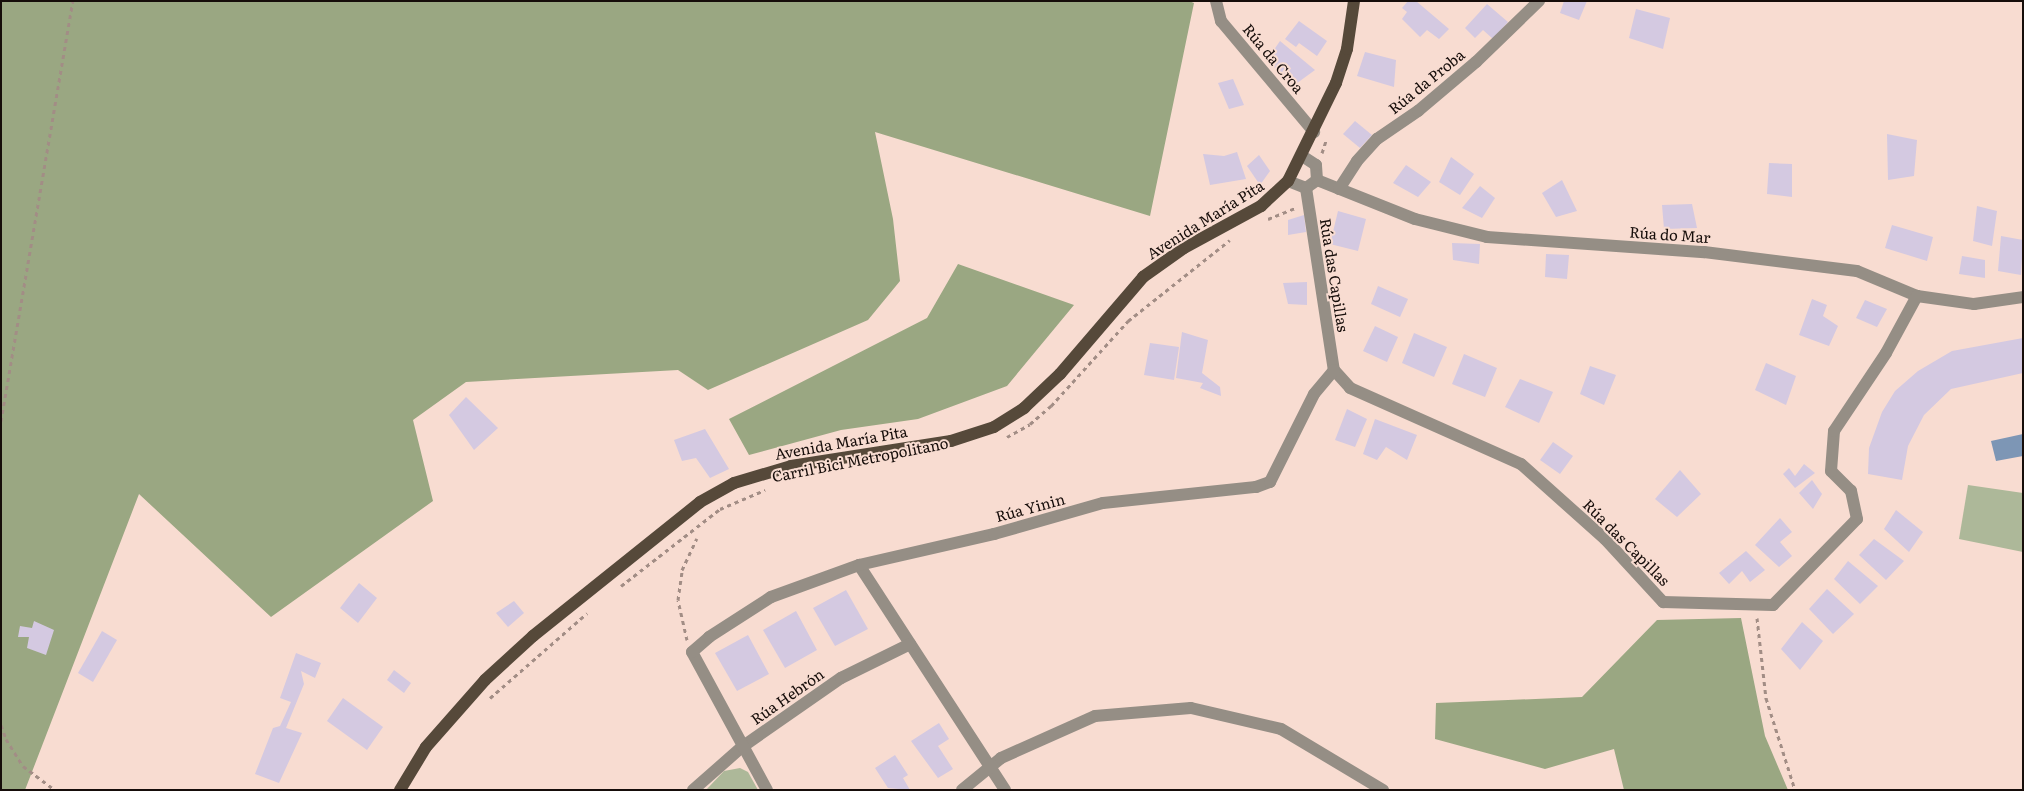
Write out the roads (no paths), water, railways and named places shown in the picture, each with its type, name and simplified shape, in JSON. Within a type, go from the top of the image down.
[{"type":"main road","name":"Avenida María Pita","points":[[400,790],[426,747],[485,680],[533,636],[700,502],[734,483],[790,466],[951,441],[994,427],[1041,394],[1143,277],[1170,257],[1261,206],[1288,181],[1314,132],[1347,49],[1354,1]]},
{"type":"street","name":"Rúa da Croa","points":[[1216,1],[1221,21],[1314,132]]},
{"type":"street","name":"Rúa da Proba","points":[[1339,189],[1357,161],[1377,139],[1418,112],[1476,62],[1539,1]]},
{"type":"street","points":[[1288,181],[1306,188],[1317,180],[1316,165],[1302,156]]},
{"type":"street","name":"Rúa do Mar","points":[[1317,180],[1415,219],[1459,232],[1487,237],[1704,252],[1857,271],[1917,296],[1974,304],[2023,297]]},
{"type":"street","name":"Rúa das Capillas","points":[[1306,188],[1334,370],[1350,388],[1521,464],[1605,538],[1663,602],[1773,606],[1857,519],[1852,491],[1831,471],[1834,431],[1886,353],[1917,296]]},
{"type":"street","name":"Rúa Yinin","points":[[742,747],[692,652],[710,637],[771,597],[859,565],[994,534],[1103,504],[1256,487],[1270,482],[1314,394],[1334,370]]},
{"type":"street","points":[[859,565],[1005,790]]},
{"type":"street","name":"Rúa Hebrón","points":[[694,790],[742,747],[841,678],[910,644]]},
{"type":"street","points":[[962,790],[1002,758],[1095,716],[1191,708],[1281,729],[1383,790]]},
{"type":"street","points":[[742,747],[767,790]]},
{"type":"water","points":[[2023,434],[2023,456],[1996,461],[1991,441]]}]
